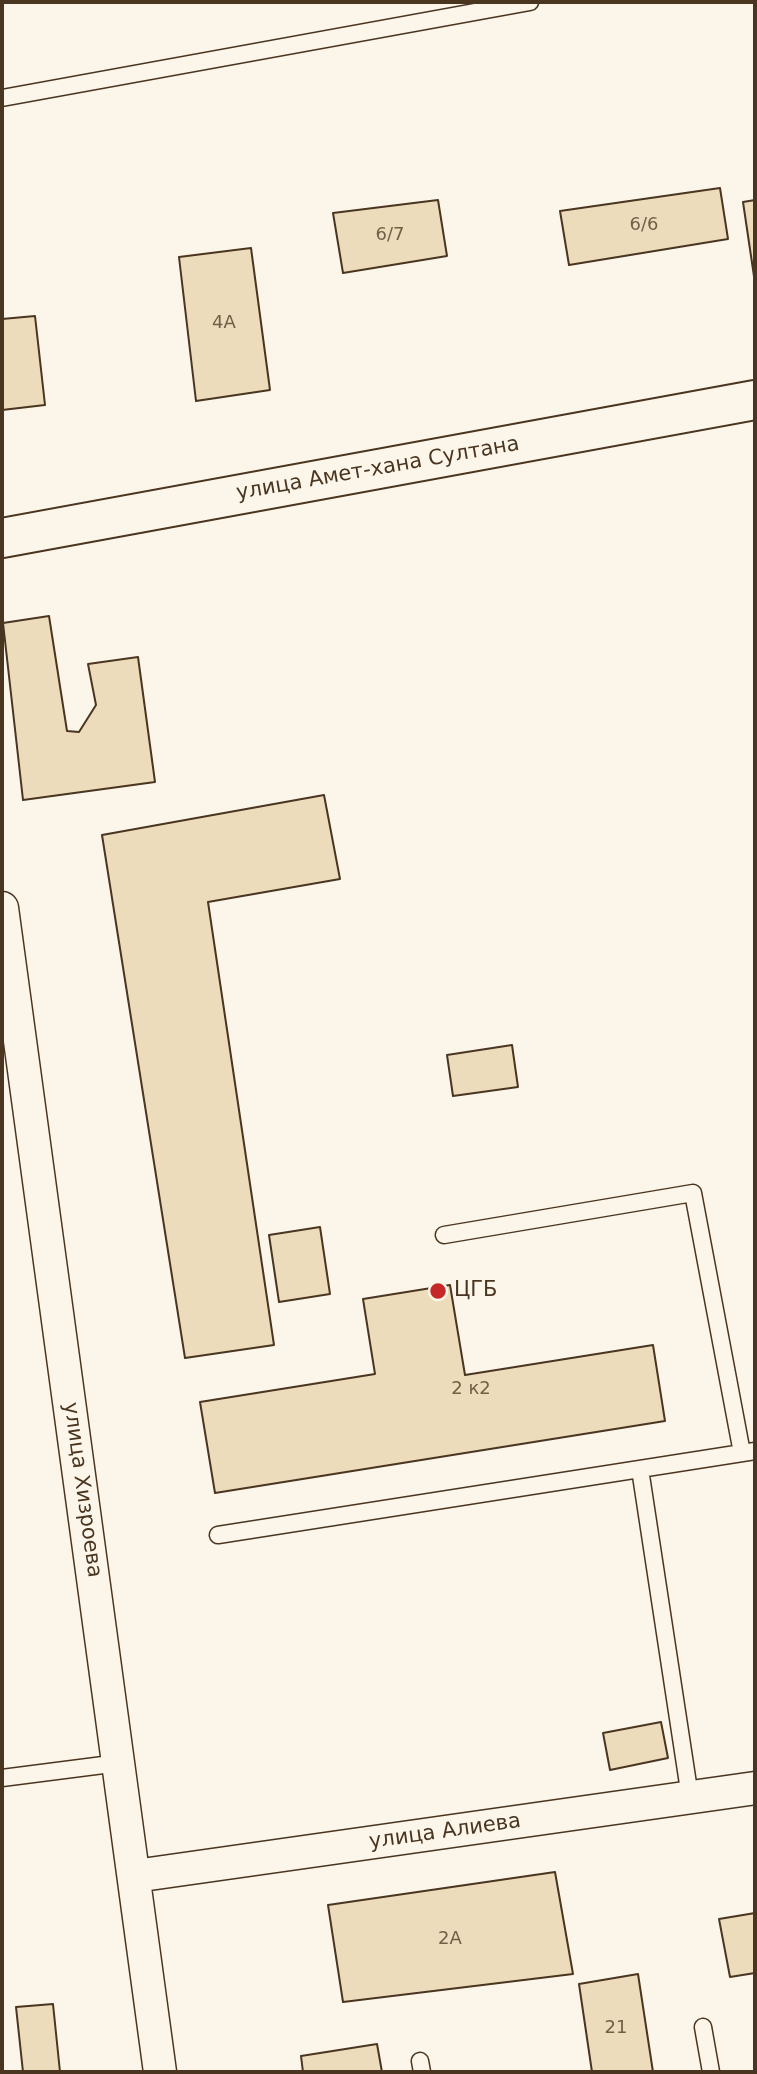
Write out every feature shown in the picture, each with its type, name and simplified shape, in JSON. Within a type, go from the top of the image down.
[{"type":"main road","name":"улица Амет-хана Султана","points":[[2,538],[755,400]]},
{"type":"street","name":"улица Хизроева","points":[[2,908],[160,2072]]},
{"type":"street","name":"улица Алиева","points":[[135,1876],[755,1788]]},
{"type":"lane","points":[[2,98],[530,2]]},
{"type":"lane","points":[[218,1535],[749,1452],[693,1193],[444,1235]]},
{"type":"lane","points":[[640,1469],[690,1797]]},
{"type":"lane","points":[[2,1779],[119,1763]]},
{"type":"lane","points":[[704,2027],[711,2072]]},
{"type":"building","points":[[720,188],[728,239],[569,265],[560,211]]},
{"type":"building","points":[[438,200],[447,256],[343,273],[333,213]]},
{"type":"building","points":[[755,200],[755,283],[743,202]]},
{"type":"building","points":[[251,248],[270,390],[196,401],[179,257]]},
{"type":"building","points":[[35,316],[45,405],[2,410],[2,319]]},
{"type":"building","points":[[49,616],[67,731],[79,732],[96,705],[88,664],[138,657],[155,782],[23,800],[3,623]]},
{"type":"building","points":[[324,795],[340,879],[208,902],[274,1345],[185,1358],[102,835]]},
{"type":"building","points":[[512,1045],[518,1087],[453,1096],[447,1055]]},
{"type":"building","points":[[320,1227],[330,1294],[279,1302],[269,1235]]},
{"type":"building","points":[[450,1285],[465,1375],[653,1345],[665,1421],[215,1493],[200,1402],[375,1374],[363,1299]]},
{"type":"building","points":[[661,1722],[668,1758],[610,1770],[603,1733]]},
{"type":"building","points":[[555,1872],[573,1974],[343,2002],[328,1905]]},
{"type":"building","points":[[755,1913],[755,1973],[730,1977],[719,1919]]},
{"type":"building","points":[[638,1974],[653,2072],[592,2072],[579,1984]]},
{"type":"building","points":[[53,2004],[60,2072],[23,2072],[16,2007]]},
{"type":"building","points":[[377,2044],[382,2072],[303,2072],[301,2056]]},
{"type":"place","name":"ЦГБ","points":[[438,1291]]}]
